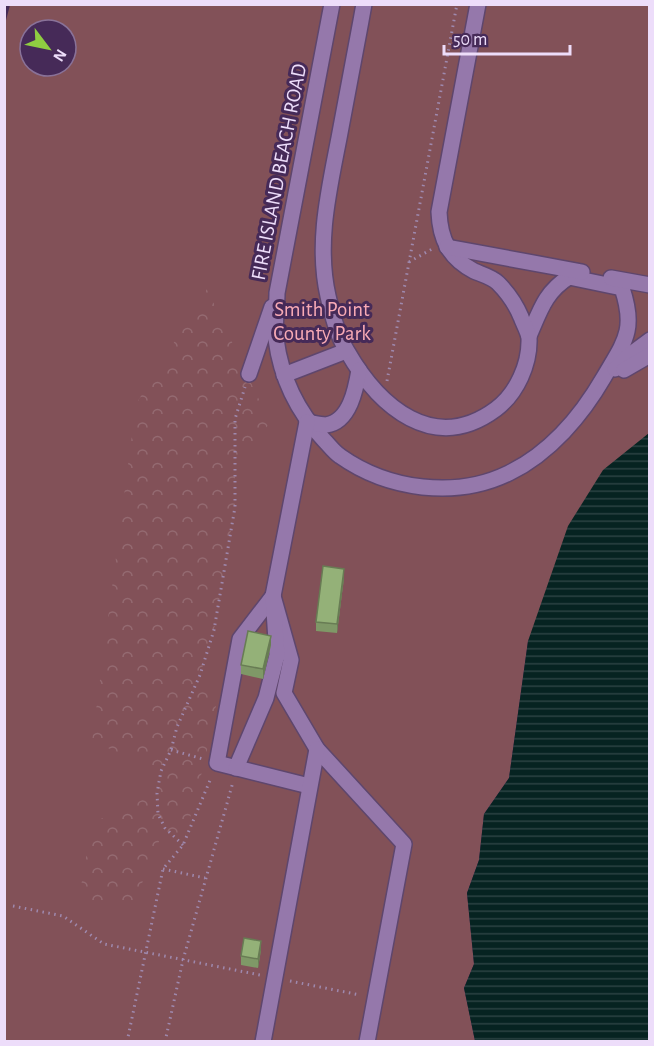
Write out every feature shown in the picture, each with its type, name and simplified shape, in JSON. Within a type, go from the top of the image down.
[{"type":"street","name":"FIRE ISLAND BEACH ROAD","points":[[332,4],[277,293],[275,337],[284,375],[307,422],[339,455],[385,479],[426,489],[469,486],[509,473],[545,451],[574,421],[599,386]]},
{"type":"street","points":[[364,4],[327,203],[323,250],[328,295],[346,351],[359,370],[396,410],[426,426],[452,428],[480,421],[507,401],[525,371],[529,336],[546,297],[569,277],[622,288],[628,306],[627,338],[599,386]]},
{"type":"street","points":[[478,4],[439,212],[440,228],[452,255],[464,266],[496,282],[517,307],[529,336]]},
{"type":"street","points":[[446,245],[650,285]]},
{"type":"street","points":[[249,374],[277,293]]},
{"type":"street","points":[[599,386],[627,357],[650,340]]},
{"type":"street","points":[[284,375],[346,351]]},
{"type":"street","points":[[599,386],[650,355]]},
{"type":"street","points":[[599,386],[650,366]]},
{"type":"street","points":[[237,768],[266,698],[277,655],[273,596],[307,422],[326,425],[339,420],[351,401],[359,370]]},
{"type":"street","points":[[273,596],[291,660],[284,693],[316,749],[404,844],[368,1041]]},
{"type":"street","points":[[273,596],[240,639],[218,763],[309,786]]},
{"type":"street","points":[[263,1041],[316,749]]},
{"type":"path","points":[[386,386],[457,4]]},
{"type":"path","points":[[408,263],[446,245]]},
{"type":"path","points":[[183,845],[165,828],[158,814],[157,793],[160,771],[171,750],[177,727],[200,675],[214,630],[235,507],[235,419],[249,374]]},
{"type":"path","points":[[127,1041],[163,869],[183,845],[218,763],[171,750]]},
{"type":"path","points":[[165,1041],[183,960],[237,768]]},
{"type":"path","points":[[163,869],[206,878]]},
{"type":"path","points":[[13,906],[63,916],[104,944],[376,998]]},
{"type":"green space","name":"Smith Point County Park","points":[[10,5],[649,5],[649,435],[528,641],[509,778],[484,814],[479,860],[467,893],[474,964],[464,988],[475,1041],[5,1042],[4,28]]},
{"type":"green space","points":[[207,289],[270,423],[235,464],[235,507],[214,630],[200,675],[217,701],[205,760],[183,845],[164,829],[132,908],[79,898],[92,823],[157,793],[160,771],[92,741],[136,404]]},
{"type":"shaded area","points":[[649,433],[649,1041],[475,1041],[464,988],[474,964],[467,893],[479,860],[484,814],[509,778],[528,641],[568,526],[603,470]]},
{"type":"building","points":[[323,566],[344,569],[337,624],[316,622]]},
{"type":"building","points":[[248,631],[271,636],[263,669],[241,665]]},
{"type":"building","points":[[244,938],[261,941],[258,959],[241,956]]}]
